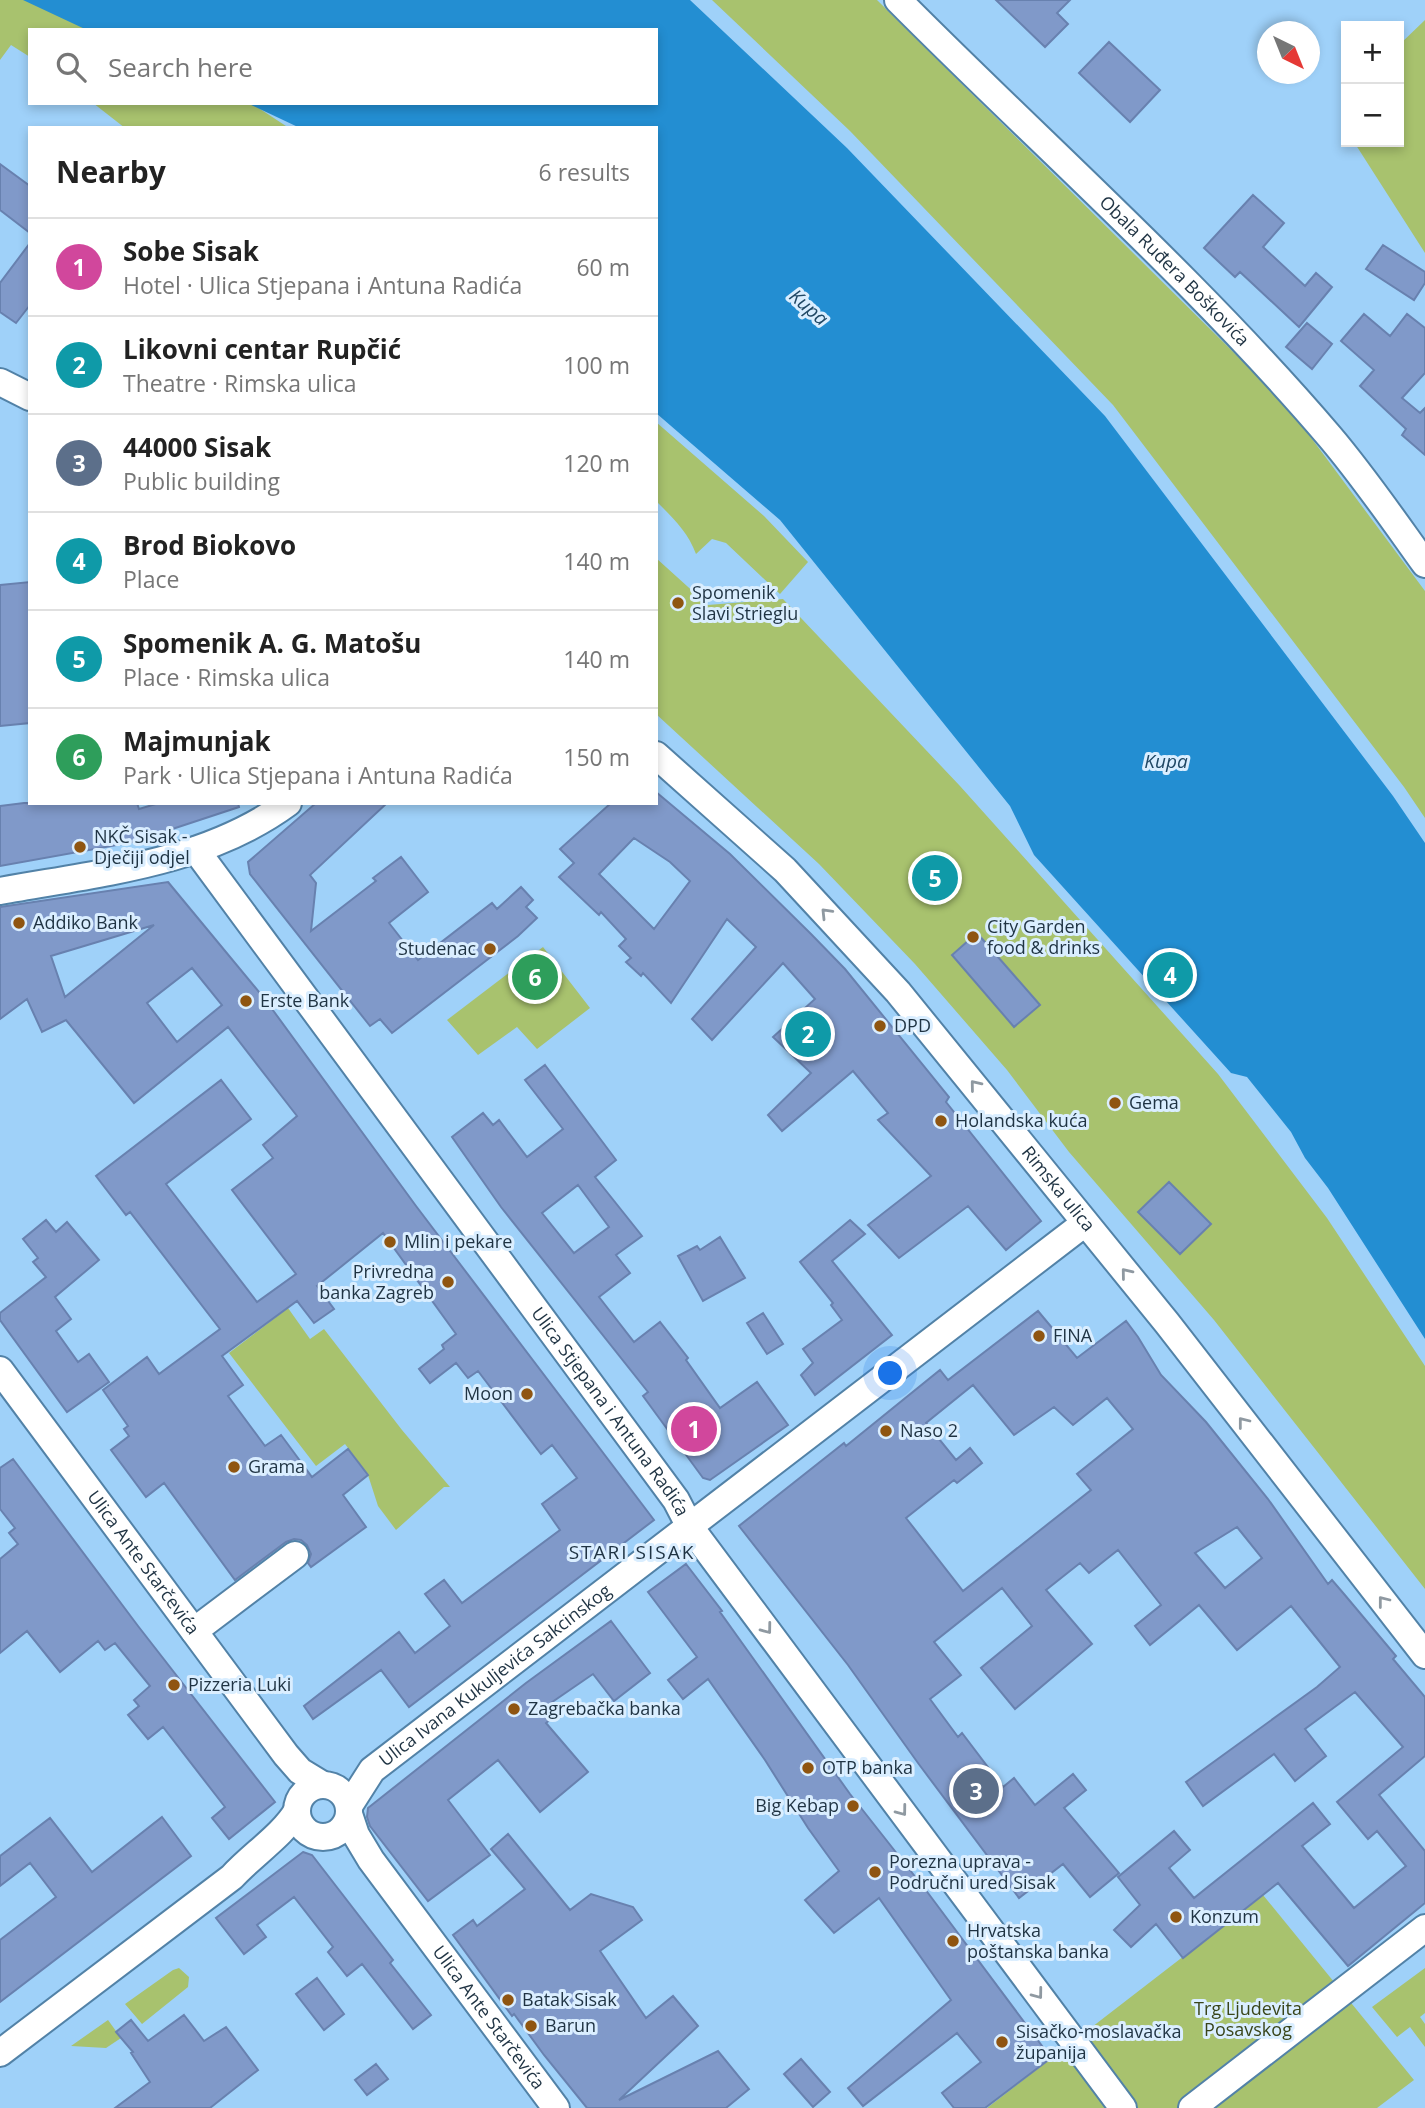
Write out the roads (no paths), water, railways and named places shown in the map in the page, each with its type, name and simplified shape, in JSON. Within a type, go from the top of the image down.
[{"type":"street","name":"Obala Ruđera Boškovića","points":[[898,0],[1090,186],[1256,355],[1331,438],[1425,564]]},
{"type":"street","points":[[0,382],[28,396]]},
{"type":"street","name":"Rimska ulica","points":[[658,757],[785,870],[849,937],[944,1046],[1175,1334],[1425,1655]]},
{"type":"street","points":[[0,891],[138,866],[196,850],[266,819],[285,805]]},
{"type":"street","name":"Ulica Stjepana i Antuna Radića","points":[[196,850],[676,1500],[690,1527],[1123,2108]]},
{"type":"street","name":"Ulica Ivana Kukuljevića Sakcinskog","points":[[326,1785],[372,1770],[1085,1223]]},
{"type":"street","name":"Ulica Ante Starčevića","points":[[0,1370],[286,1755],[300,1771],[326,1785]]},
{"type":"street","points":[[194,1631],[295,1555]]},
{"type":"street","name":"Ulica Ante Starčevića","points":[[286,1755],[296,1784],[298,1807]]},
{"type":"street","name":"Ulica Ivana Kukuljevića Sakcinskog","points":[[349,1810],[372,1770]]},
{"type":"street","points":[[0,2053],[232,1877],[301,1840],[339,1832],[347,1821],[349,1810],[342,1793],[326,1785],[308,1790],[288,1825],[232,1877]]},
{"type":"street","points":[[298,1807],[302,1827],[321,1837]]},
{"type":"street","name":"Ulica Ante Starčevića","points":[[349,1810],[356,1835],[371,1860],[556,2108]]},
{"type":"street","name":"Ulica Ante Starčevića","points":[[321,1837],[346,1843],[371,1860]]},
{"type":"street","points":[[1192,2108],[1425,1928]]},
{"type":"water","name":"Kupa","points":[[23,0],[690,0],[847,148],[1105,416],[1393,796],[1425,843],[1425,1339],[1328,1188],[1305,1158],[1291,1132],[1247,1077],[1231,1073],[1034,855],[1010,806],[780,520],[658,415],[658,126],[296,126],[251,105],[658,105],[658,28],[83,28]]},
{"type":"place","name":"Spomenik Slavi Strieglu","points":[[678,603]]},
{"type":"place","name":"NKČ Sisak - Dječiji odjel","points":[[80,847]]},
{"type":"place","name":"Spomenik A. G. Matošu","points":[[935,878]]},
{"type":"place","name":"Addiko Bank","points":[[19,923]]},
{"type":"place","name":"City Garden food & drinks","points":[[973,937]]},
{"type":"place","name":"Studenac","points":[[490,949]]},
{"type":"place","name":"Brod Biokovo","points":[[1170,975]]},
{"type":"place","name":"Majmunjak","points":[[535,977]]},
{"type":"place","name":"Erste Bank","points":[[246,1001]]},
{"type":"place","name":"DPD","points":[[880,1026]]},
{"type":"place","name":"Likovni centar Rupčić","points":[[808,1034]]},
{"type":"place","name":"Gema","points":[[1115,1103]]},
{"type":"place","name":"Holandska kuća","points":[[941,1121]]},
{"type":"place","name":"Mlin i pekare","points":[[390,1242]]},
{"type":"place","name":"Privredna banka Zagreb","points":[[448,1282]]},
{"type":"place","name":"FINA","points":[[1039,1336]]},
{"type":"place","name":"Moon","points":[[527,1394]]},
{"type":"place","name":"Sobe Sisak","points":[[694,1429]]},
{"type":"place","name":"Naso 2","points":[[886,1431]]},
{"type":"place","name":"Grama","points":[[234,1467]]},
{"type":"place","name":"Pizzeria Luki","points":[[174,1685]]},
{"type":"place","name":"Zagrebačka banka","points":[[514,1709]]},
{"type":"place","name":"OTP banka","points":[[808,1768]]},
{"type":"place","name":"44000 Sisak","points":[[976,1791]]},
{"type":"place","name":"Big Kebap","points":[[853,1806]]},
{"type":"place","name":"Porezna uprava - Područni ured Sisak","points":[[875,1872]]},
{"type":"place","name":"Konzum","points":[[1176,1917]]},
{"type":"place","name":"Hrvatska poštanska banka","points":[[953,1941]]},
{"type":"place","name":"Batak Sisak","points":[[508,2000]]},
{"type":"place","name":"Barun","points":[[531,2026]]},
{"type":"place","name":"Sisačko-moslavačka županija","points":[[1002,2042]]},
{"type":"district","name":"STARI SISAK","points":[[632,1552]]},
{"type":"park label","name":"Trg Ljudevita Posavskog","points":[[1248,2019]]}]
